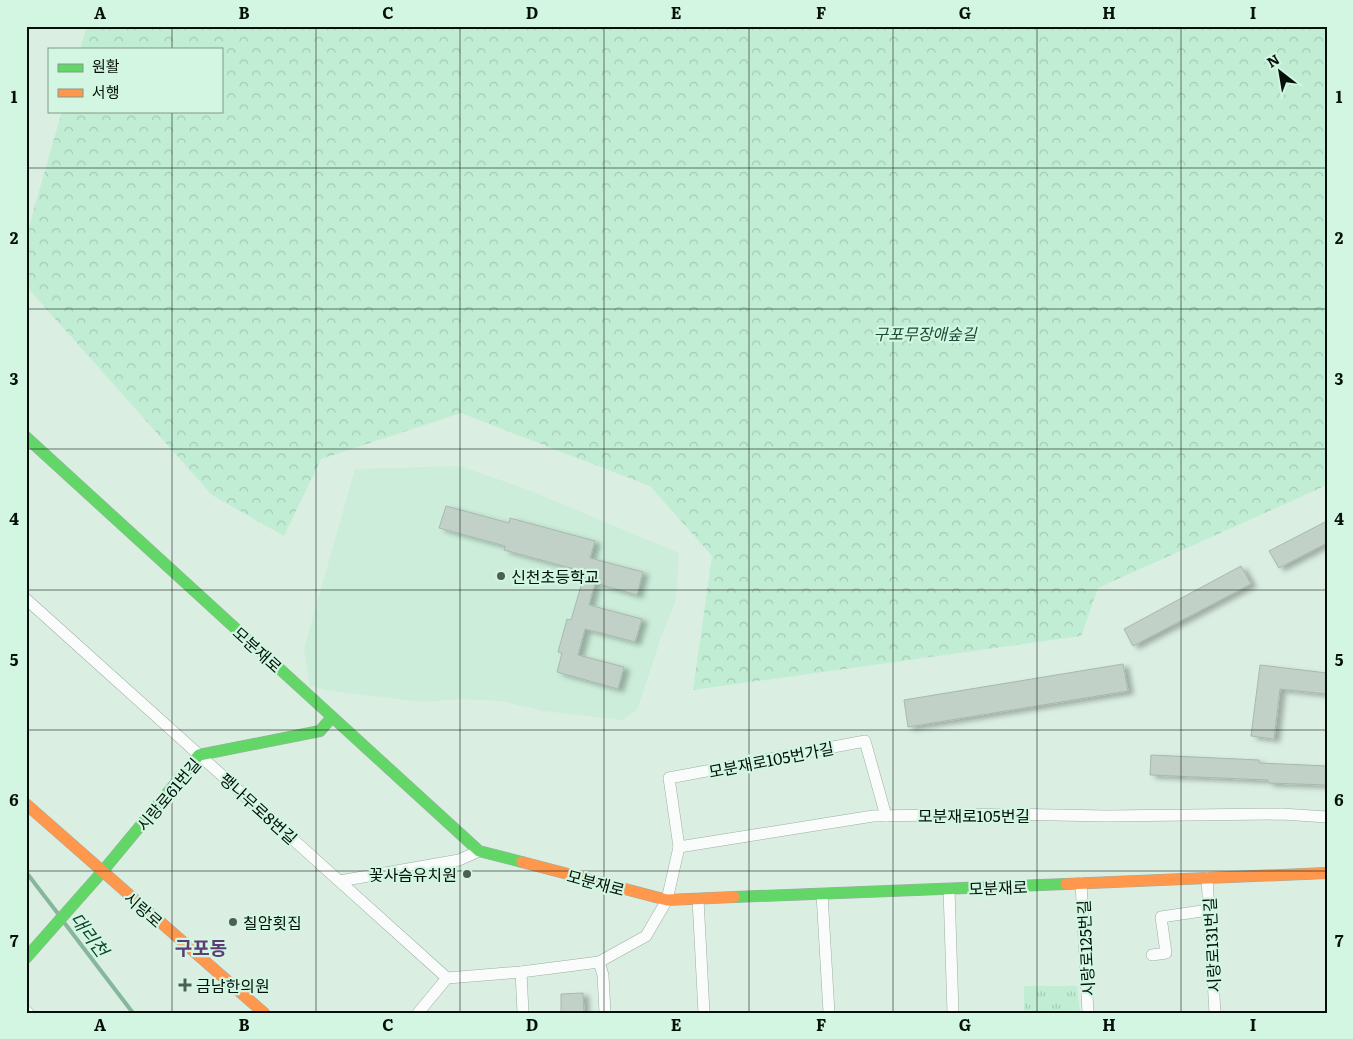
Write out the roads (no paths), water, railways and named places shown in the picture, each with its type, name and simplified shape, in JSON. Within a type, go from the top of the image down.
[{"type":"street","name":"모분재로","points":[[26,437],[479,851],[667,900],[1327,873]]},
{"type":"street","name":"팽나무로8번길","points":[[26,599],[447,978]]},
{"type":"street","name":"시랑로61번길","points":[[26,958],[102,872],[199,755],[320,731],[332,716]]},
{"type":"street","name":"모분재로105번가길","points":[[679,847],[669,778],[865,741],[886,816]]},
{"type":"street","name":"시랑로","points":[[26,804],[264,1013]]},
{"type":"street","name":"모분재로105번길","points":[[679,847],[874,816],[1282,814],[1327,817]]},
{"type":"street","points":[[418,1013],[447,978],[520,972],[599,962],[646,936],[667,900],[679,847]]},
{"type":"street","points":[[340,882],[459,860],[479,851]]},
{"type":"street","name":"시랑로131번길","points":[[1208,878],[1216,1013]]},
{"type":"street","name":"시랑로125번길","points":[[1082,883],[1088,1013]]},
{"type":"street","points":[[949,889],[953,1013]]},
{"type":"street","points":[[822,894],[829,1013]]},
{"type":"street","points":[[698,899],[704,1013]]},
{"type":"street","points":[[1152,955],[1166,953],[1161,916],[1209,910]]},
{"type":"street","points":[[599,962],[603,975],[605,1013]]},
{"type":"street","points":[[520,972],[523,1013]]},
{"type":"waterway","name":"대리천","points":[[26,872],[59,915]]},
{"type":"waterway","name":"대리천","points":[[63,921],[133,1013]]},
{"type":"place","name":"신천초등학교","points":[[501,576]]},
{"type":"place","name":"꽃사슴유치원","points":[[467,874]]},
{"type":"place","name":"칠암횟집","points":[[233,922]]},
{"type":"place","name":"금남한의원","points":[[185,985]]},
{"type":"district","name":"구포동","points":[[201,947]]},
{"type":"park label","name":"구포무장애숲길","points":[[925,333]]}]
